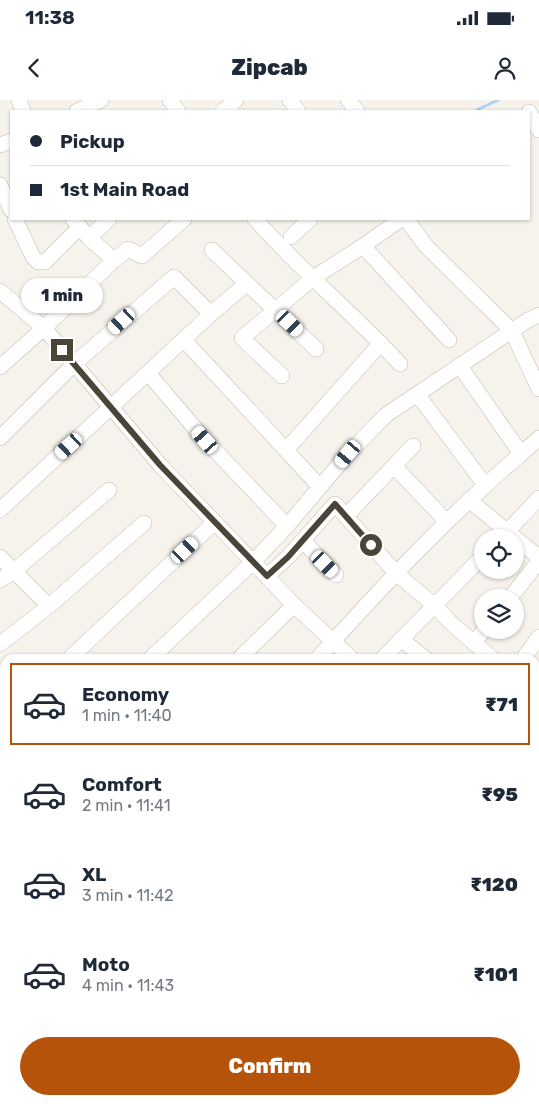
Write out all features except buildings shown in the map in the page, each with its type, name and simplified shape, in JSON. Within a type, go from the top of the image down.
[{"type":"street","points":[[78,110],[101,100]]},
{"type":"street","points":[[348,100],[356,110]]},
{"type":"street","points":[[530,115],[539,130]]},
{"type":"street","points":[[0,185],[10,208]]},
{"type":"street","points":[[15,220],[32,257],[38,262],[45,262],[81,228],[106,220]]},
{"type":"street","points":[[0,367],[44,328],[114,260],[128,249],[142,256],[183,220]]},
{"type":"street","points":[[256,220],[400,364]]},
{"type":"street","points":[[291,237],[309,220]]},
{"type":"street","points":[[282,376],[242,338],[313,278],[400,220]]},
{"type":"street","points":[[407,220],[426,246],[512,331],[539,389]]},
{"type":"street","points":[[81,228],[114,260]]},
{"type":"street","points":[[363,246],[449,340]]},
{"type":"street","points":[[212,250],[316,349]]},
{"type":"street","points":[[0,438],[74,364],[174,277],[211,314]]},
{"type":"street","points":[[0,510],[111,409],[211,314],[246,284]]},
{"type":"street","points":[[1,294],[44,328],[160,465],[294,605],[346,654]]},
{"type":"street","points":[[155,654],[253,562],[287,526],[348,454],[386,415],[539,315]]},
{"type":"street","points":[[184,340],[320,487]]},
{"type":"street","points":[[286,450],[381,344]]},
{"type":"street","points":[[460,366],[520,454]]},
{"type":"street","points":[[148,373],[205,440],[287,526]]},
{"type":"street","points":[[417,394],[485,485]]},
{"type":"street","points":[[322,654],[446,521],[539,438]]},
{"type":"street","points":[[346,516],[413,446]]},
{"type":"street","points":[[394,466],[446,521]]},
{"type":"street","points":[[0,580],[13,572],[109,490]]},
{"type":"street","points":[[515,529],[539,498]]},
{"type":"street","points":[[469,500],[501,529]]},
{"type":"street","points":[[267,576],[303,541],[335,504],[397,574],[487,654]]},
{"type":"street","points":[[74,654],[214,522]]},
{"type":"street","points":[[0,644],[49,606],[144,523]]},
{"type":"street","points":[[303,541],[336,575]]},
{"type":"street","points":[[517,589],[539,559],[524,548]]},
{"type":"street","points":[[0,557],[49,606]]},
{"type":"street","points":[[387,654],[474,565]]},
{"type":"street","points":[[245,654],[294,605]]},
{"type":"street","points":[[527,654],[539,637]]},
{"type":"street","points":[[401,639],[420,654]]},
{"type":"street","points":[[474,643],[477,639]]},
{"type":"waterway","points":[[477,110],[498,100]]},
{"type":"route","points":[[62,350],[160,465],[267,576],[288,557],[335,504],[371,545]]}]
